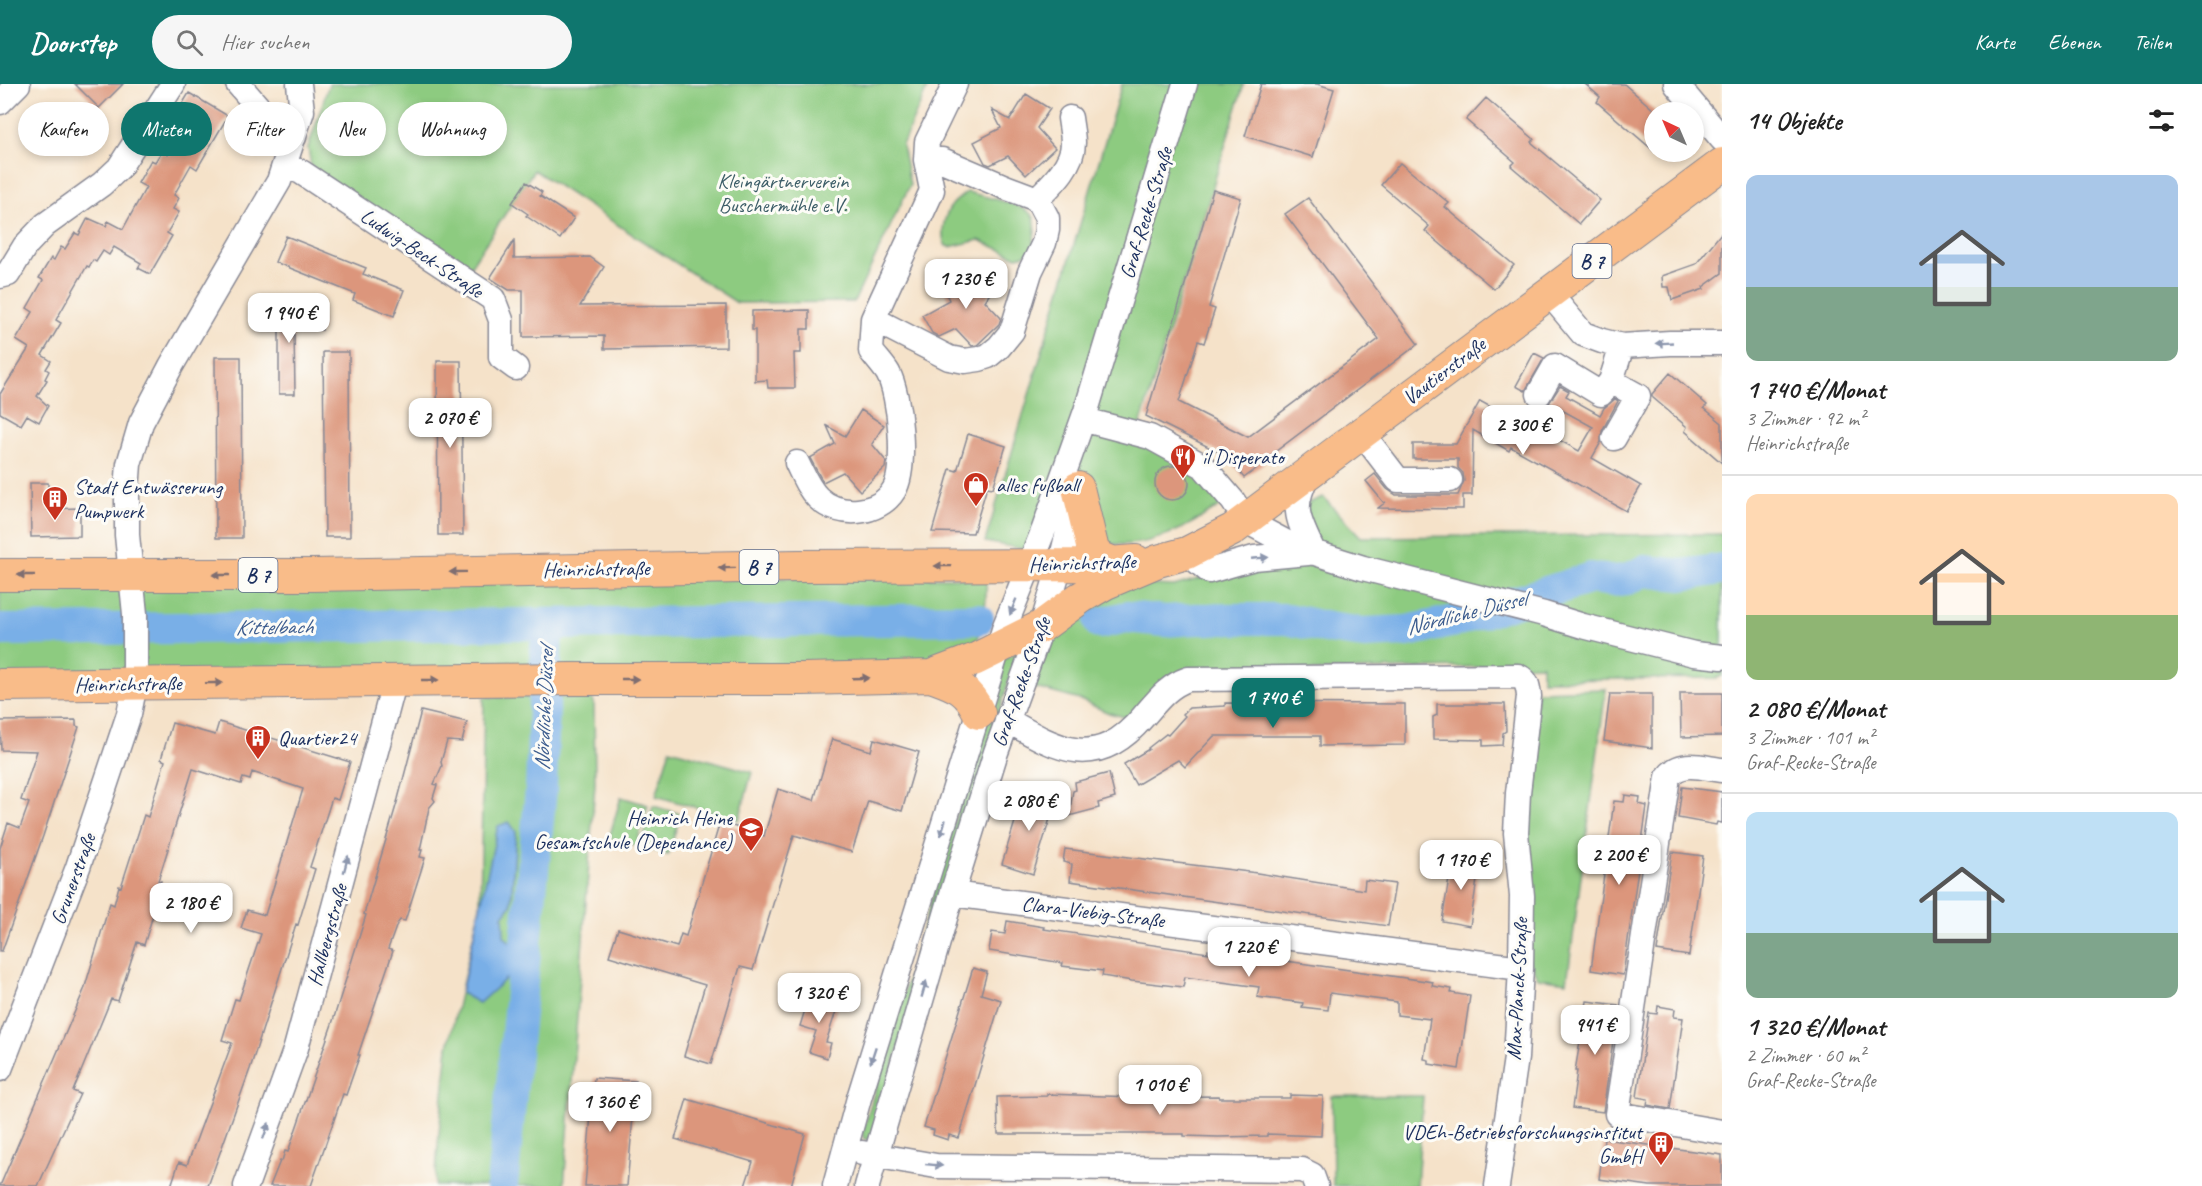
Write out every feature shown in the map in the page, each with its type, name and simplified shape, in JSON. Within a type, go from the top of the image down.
[{"type":"main road","name":"Vautierstraße","points":[[1172,557],[1222,536],[1246,521],[1722,164]]},
{"type":"main road","points":[[1078,488],[1093,550],[1097,556],[1111,562]]},
{"type":"main road","name":"Heinrichstraße","points":[[0,575],[313,575],[800,566],[1060,565],[1172,557]]},
{"type":"main road","name":"Heinrichstraße","points":[[0,686],[395,680],[803,680],[931,676],[998,649],[1042,626],[1080,598],[1106,583],[1172,557]]},
{"type":"main road","name":"B 7","points":[[931,676],[953,684],[967,693],[993,716]]},
{"type":"street","points":[[0,102],[18,84]]},
{"type":"street","points":[[0,276],[8,274],[25,246],[45,225],[102,184],[119,168],[173,84]]},
{"type":"street","points":[[238,84],[254,102]]},
{"type":"street","points":[[300,84],[302,102]]},
{"type":"street","points":[[797,463],[809,487],[819,499],[831,507],[859,512],[875,506],[893,492],[898,482],[902,461],[901,432],[893,387],[888,374],[871,351],[873,319],[932,190],[927,160],[927,142],[955,84]]},
{"type":"street","name":"Graf-Recke-Straße","points":[[867,1186],[952,894],[993,716],[998,649],[1085,415],[1185,84]]},
{"type":"street","points":[[1676,84],[1722,139]]},
{"type":"street","points":[[1036,199],[1056,180],[1066,164],[1073,145],[1070,118]]},
{"type":"street","points":[[135,684],[135,614],[127,535],[129,464],[141,423],[171,366],[279,181],[288,156]]},
{"type":"street","points":[[873,319],[949,358],[965,360],[988,356],[1012,331],[1030,272],[1044,243],[1047,218],[1036,199],[942,160],[927,160]]},
{"type":"street","name":"Ludwig-Beck-Straße","points":[[285,165],[301,172],[492,299],[501,320],[501,357],[516,368]]},
{"type":"street","points":[[1549,293],[1583,334],[1622,346],[1670,343],[1722,344]]},
{"type":"street","points":[[1539,394],[1555,366],[1601,394],[1611,381],[1622,346]]},
{"type":"street","points":[[1611,381],[1638,396],[1614,438]]},
{"type":"street","points":[[1085,415],[1150,437],[1203,466],[1233,501],[1246,521],[1293,546],[1363,568],[1683,651],[1722,657]]},
{"type":"street","name":"Graf-Recke-Straße","points":[[835,1186],[845,1149],[993,716],[1042,626],[1060,565],[1078,488],[1085,415]]},
{"type":"street","points":[[1362,433],[1398,480],[1450,480]]},
{"type":"street","points":[[1308,474],[1298,495],[1296,508],[1299,521],[1314,553]]},
{"type":"street","points":[[1172,557],[1209,571],[1254,558],[1314,553]]},
{"type":"street","name":"Max-Planck-Straße","points":[[993,716],[1058,747],[1083,752],[1096,750],[1125,735],[1136,726],[1165,691],[1188,679],[1518,676],[1523,678],[1528,684],[1529,696],[1516,833],[1522,896],[1521,968],[1516,1058],[1497,1186]]},
{"type":"street","name":"Hallbergstraße","points":[[246,1186],[296,1048],[395,680]]},
{"type":"street","name":"Grunerstraße","points":[[0,1069],[78,867],[126,726],[135,684]]},
{"type":"street","points":[[1722,770],[1684,765],[1674,769],[1668,777],[1617,1114],[1722,1132]]},
{"type":"street","name":"Clara-Viebig-Straße","points":[[952,894],[1521,968]]},
{"type":"street","points":[[845,1149],[936,1166],[1302,1170],[1312,1174],[1316,1186]]},
{"type":"green space","name":"Kleingärtnerverein Buschermühle e.V.","points":[[329,84],[929,84],[902,145],[910,185],[854,302],[737,303],[534,170],[465,275],[311,166],[308,148],[317,121],[317,156],[386,156],[386,102],[323,102]]},
{"type":"green space","points":[[1122,84],[1244,84],[1140,426],[1238,494],[1192,523],[1159,538],[1141,543],[1124,545],[1106,543],[1088,495],[1023,549],[985,542]]},
{"type":"green space","points":[[967,192],[1012,204],[1033,216],[1035,230],[1031,249],[1017,257],[979,240],[946,246],[943,231],[947,213],[954,203]]},
{"type":"green space","points":[[1323,497],[1361,537],[1722,534],[1722,676],[1717,678],[1542,680],[1542,665],[1191,674],[1132,719],[1109,713],[1080,700],[1032,687],[1054,629],[1131,584],[1174,586],[1205,577],[1286,562],[1306,504]]},
{"type":"green space","points":[[0,578],[986,578],[986,586],[984,616],[975,644],[962,656],[931,669],[0,681]]},
{"type":"green space","points":[[1017,653],[872,1136],[869,1140],[864,1139],[862,1134],[1003,658]]},
{"type":"green space","points":[[1606,689],[1567,982],[1538,978],[1528,960],[1523,846],[1537,691]]},
{"type":"green space","points":[[484,697],[591,698],[594,702],[595,784],[564,1186],[435,1186],[448,1047],[480,906]]},
{"type":"green space","points":[[670,749],[752,772],[739,820],[656,796]]},
{"type":"green space","points":[[621,797],[648,805],[636,846],[609,838]]},
{"type":"green space","points":[[653,806],[681,814],[668,855],[641,846]]},
{"type":"green space","points":[[1332,1096],[1423,1096],[1417,1186],[1333,1186]]},
{"type":"water","points":[[509,822],[516,832],[511,905],[503,916],[504,936],[511,943],[509,976],[479,1003],[461,993],[498,826]]},
{"type":"building","points":[[75,84],[123,84],[105,102],[93,102]]},
{"type":"building","points":[[1261,84],[1317,84],[1334,89],[1313,157],[1245,136]]},
{"type":"building","points":[[1585,84],[1624,84],[1645,102],[1644,142],[1597,102],[1600,97]]},
{"type":"building","points":[[189,93],[204,102],[184,102]]},
{"type":"building","points":[[1026,94],[1050,109],[1037,128],[1055,148],[1026,175],[1008,156],[990,165],[985,163],[974,142],[1001,128],[992,110],[1010,120]]},
{"type":"building","points":[[1486,98],[1534,139],[1531,142],[1600,200],[1579,224],[1511,166],[1515,162],[1466,120]]},
{"type":"building","points":[[212,107],[224,114],[224,123],[212,143]]},
{"type":"building","points":[[159,156],[205,156],[197,169],[191,165],[174,195],[179,198],[173,209],[179,212],[167,233],[172,236],[150,274],[138,268],[141,263],[114,247],[109,255],[103,251],[96,262],[93,260],[89,267],[87,266],[56,320],[61,323],[42,355],[51,361],[46,369],[49,371],[45,379],[47,380],[37,396],[48,406],[39,422],[27,415],[21,425],[0,413],[0,394],[29,348],[16,340],[33,312],[27,308],[43,280],[39,278],[51,258],[54,260],[61,247],[65,249],[75,233],[79,235],[88,218],[106,226],[108,221],[123,229],[146,187],[138,183],[151,160],[155,162]]},
{"type":"building","points":[[1400,163],[1449,203],[1445,207],[1514,265],[1494,289],[1425,231],[1429,226],[1381,185]]},
{"type":"building","points":[[526,182],[542,192],[540,196],[574,218],[560,239],[526,216],[528,214],[512,203]]},
{"type":"building","points":[[1213,190],[1241,198],[1209,307],[1215,309],[1204,343],[1198,341],[1179,402],[1248,437],[1379,339],[1285,214],[1308,198],[1418,344],[1263,461],[1265,462],[1244,478],[1227,456],[1146,416]]},
{"type":"building","points":[[1722,232],[1722,273],[1703,287],[1704,289],[1672,300],[1669,287],[1663,287],[1662,276],[1696,264]]},
{"type":"building","points":[[286,236],[366,268],[363,274],[404,290],[394,316],[353,300],[355,294],[275,262]]},
{"type":"building","points":[[514,241],[514,258],[590,257],[604,267],[580,306],[726,305],[726,347],[604,349],[604,336],[523,337],[523,290],[509,290],[490,278]]},
{"type":"building","points":[[974,266],[998,281],[985,301],[1001,318],[999,324],[977,345],[972,346],[956,329],[939,337],[932,333],[922,315],[949,300],[940,282],[958,292]]},
{"type":"building","points":[[809,310],[809,329],[801,329],[801,353],[794,353],[795,388],[768,388],[767,380],[755,381],[755,330],[752,330],[752,311]]},
{"type":"building","points":[[321,315],[322,330],[294,330],[295,394],[279,394],[279,330],[260,331],[260,316]]},
{"type":"building","points":[[323,352],[349,352],[350,537],[325,537]]},
{"type":"building","points":[[1534,353],[1544,358],[1525,391],[1516,386]]},
{"type":"building","points":[[215,357],[241,357],[242,538],[216,538]]},
{"type":"building","points":[[437,361],[461,361],[463,535],[438,535]]},
{"type":"building","points":[[1670,373],[1707,405],[1704,408],[1722,423],[1722,463],[1685,431],[1687,427],[1652,397]]},
{"type":"building","points":[[1560,386],[1569,391],[1566,396],[1600,415],[1604,408],[1615,399],[1618,401],[1602,431],[1601,442],[1592,458],[1641,486],[1626,511],[1511,447],[1509,451],[1473,430],[1472,495],[1463,495],[1463,509],[1378,508],[1386,502],[1384,503],[1366,481],[1375,474],[1387,489],[1396,495],[1458,495],[1464,481],[1463,473],[1458,468],[1458,459],[1413,459],[1413,444],[1456,444],[1480,401],[1523,425],[1525,421],[1579,451],[1593,427],[1549,403]]},
{"type":"building","points":[[861,410],[884,425],[872,444],[886,461],[885,468],[860,491],[843,472],[823,482],[810,458],[835,444],[827,426],[845,436]]},
{"type":"building","points":[[968,434],[1006,446],[993,488],[987,487],[973,533],[932,532],[950,469],[957,471]]},
{"type":"building","points":[[1172,466],[1184,471],[1189,483],[1184,495],[1172,500],[1160,495],[1155,483],[1160,471]]},
{"type":"building","name":"Stadt Entwässerung Pumpwerk","points":[[30,483],[48,483],[48,509],[80,508],[80,536],[31,537]]},
{"type":"building","points":[[1680,693],[1722,693],[1722,736],[1681,737]]},
{"type":"building","points":[[1610,694],[1652,694],[1652,748],[1604,741]]},
{"type":"building","points":[[1225,703],[1405,704],[1405,745],[1320,746],[1320,736],[1214,736],[1185,767],[1178,760],[1136,785],[1124,764],[1149,749],[1166,734],[1168,735],[1189,708],[1225,706]]},
{"type":"building","points":[[1437,704],[1505,704],[1506,731],[1503,733],[1502,745],[1483,746],[1483,740],[1433,739],[1433,717],[1437,715]]},
{"type":"building","points":[[421,711],[467,722],[462,742],[447,741],[442,766],[434,784],[437,785],[433,798],[435,801],[429,808],[420,850],[422,850],[420,857],[425,858],[405,921],[400,920],[397,924],[388,949],[393,951],[358,1055],[360,1055],[346,1095],[343,1094],[311,1186],[270,1186],[285,1151],[288,1152],[332,1024],[366,915],[364,914]]},
{"type":"building","points":[[76,720],[76,726],[79,727],[43,836],[2,951],[0,951],[0,848],[8,823],[20,828],[29,803],[21,800],[37,751],[1,750],[0,721]]},
{"type":"building","points":[[219,722],[350,762],[338,800],[332,798],[310,867],[315,869],[298,925],[296,924],[250,1069],[208,1186],[171,1186],[179,1162],[187,1165],[232,1043],[222,1040],[235,999],[239,1000],[261,934],[241,928],[247,910],[265,915],[303,789],[252,772],[250,780],[243,778],[241,784],[193,769],[158,881],[161,881],[156,898],[158,898],[144,945],[137,942],[118,1001],[111,999],[73,1091],[80,1094],[38,1186],[0,1186],[84,990],[110,903],[114,905],[119,886],[121,887],[144,815],[148,817],[165,761],[161,759],[172,723],[215,735]]},
{"type":"building","points":[[832,739],[871,751],[874,739],[919,752],[902,811],[868,801],[852,852],[794,835],[753,970],[740,967],[711,1064],[684,1056],[705,985],[609,956],[618,929],[677,947],[681,934],[686,936],[720,822],[764,836],[778,789],[814,800]]},
{"type":"building","points":[[1109,773],[1115,798],[1098,803],[1099,808],[1069,816],[1073,791],[1076,790],[1075,782]]},
{"type":"building","points":[[1682,787],[1722,792],[1722,823],[1717,822],[1716,825],[1678,818]]},
{"type":"building","points":[[1025,789],[1056,799],[1033,874],[1002,864]]},
{"type":"building","points":[[1625,795],[1640,797],[1639,804],[1647,806],[1623,975],[1591,970],[1614,801],[1624,802]]},
{"type":"building","points":[[1065,849],[1257,873],[1364,890],[1365,880],[1395,884],[1388,926],[1070,881],[1072,864],[1063,862]]},
{"type":"building","points":[[1672,852],[1703,856],[1689,956],[1657,951]]},
{"type":"building","points":[[1453,855],[1480,860],[1470,926],[1442,921]]},
{"type":"building","points":[[1007,921],[1044,927],[1043,929],[1208,953],[1208,950],[1433,982],[1432,986],[1452,989],[1451,993],[1470,996],[1459,1069],[1429,1064],[1429,1060],[1424,1059],[1430,1019],[1397,1015],[1397,1002],[1330,993],[1328,1010],[1302,1007],[1303,1003],[1257,997],[1259,987],[1185,977],[1183,987],[1132,981],[1102,976],[1103,971],[1062,966],[1063,963],[989,951],[992,932],[1005,934]]},
{"type":"building","points":[[973,968],[987,972],[981,994],[1001,1000],[959,1138],[949,1135],[948,1140],[933,1135],[934,1130],[924,1127]]},
{"type":"building","points":[[809,997],[838,1005],[826,1042],[831,1043],[827,1058],[809,1052],[816,1031],[800,1026]]},
{"type":"building","points":[[1587,1001],[1618,1005],[1603,1112],[1572,1108],[1577,1071],[1575,1071]]},
{"type":"building","points":[[1658,1006],[1675,1009],[1674,1017],[1683,1018],[1670,1109],[1647,1105],[1648,1099],[1637,1097],[1649,1013],[1657,1014]]},
{"type":"building","points":[[594,1078],[636,1081],[627,1186],[585,1186]]},
{"type":"building","points":[[1047,1094],[1132,1097],[1219,1096],[1219,1098],[1323,1096],[1321,1136],[998,1134],[997,1097],[1047,1096]]},
{"type":"building","points":[[687,1099],[805,1134],[791,1186],[745,1186],[753,1162],[675,1139]]},
{"type":"building","name":"VDEh-Betriebsforschungsinstitut GmbH","points":[[1604,1139],[1722,1155],[1722,1186],[1650,1186],[1599,1179]]},
{"type":"waterway","name":"Nördliche Düssel","points":[[1100,623],[1127,617],[1165,621],[1287,619],[1364,633],[1407,631],[1455,621],[1591,578],[1613,581],[1628,579],[1644,571],[1682,575],[1722,569]]},
{"type":"waterway","name":"Kittelbach","points":[[0,630],[978,619]]},
{"type":"waterway","name":"Nördliche Düssel","points":[[502,1186],[541,790],[547,624]]},
{"type":"place","name":"il Disperato","points":[[1183,480]]},
{"type":"place","name":"alles fußball","points":[[976,508]]},
{"type":"place","name":"Stadt Entwässerung Pumpwerk","points":[[55,522]]},
{"type":"place","name":"Quartier24","points":[[258,761]]},
{"type":"place","name":"Heinrich Heine Gesamtschule (Dependance)","points":[[751,853]]},
{"type":"place","name":"VDEh-Betriebsforschungsinstitut GmbH","points":[[1661,1167]]}]
